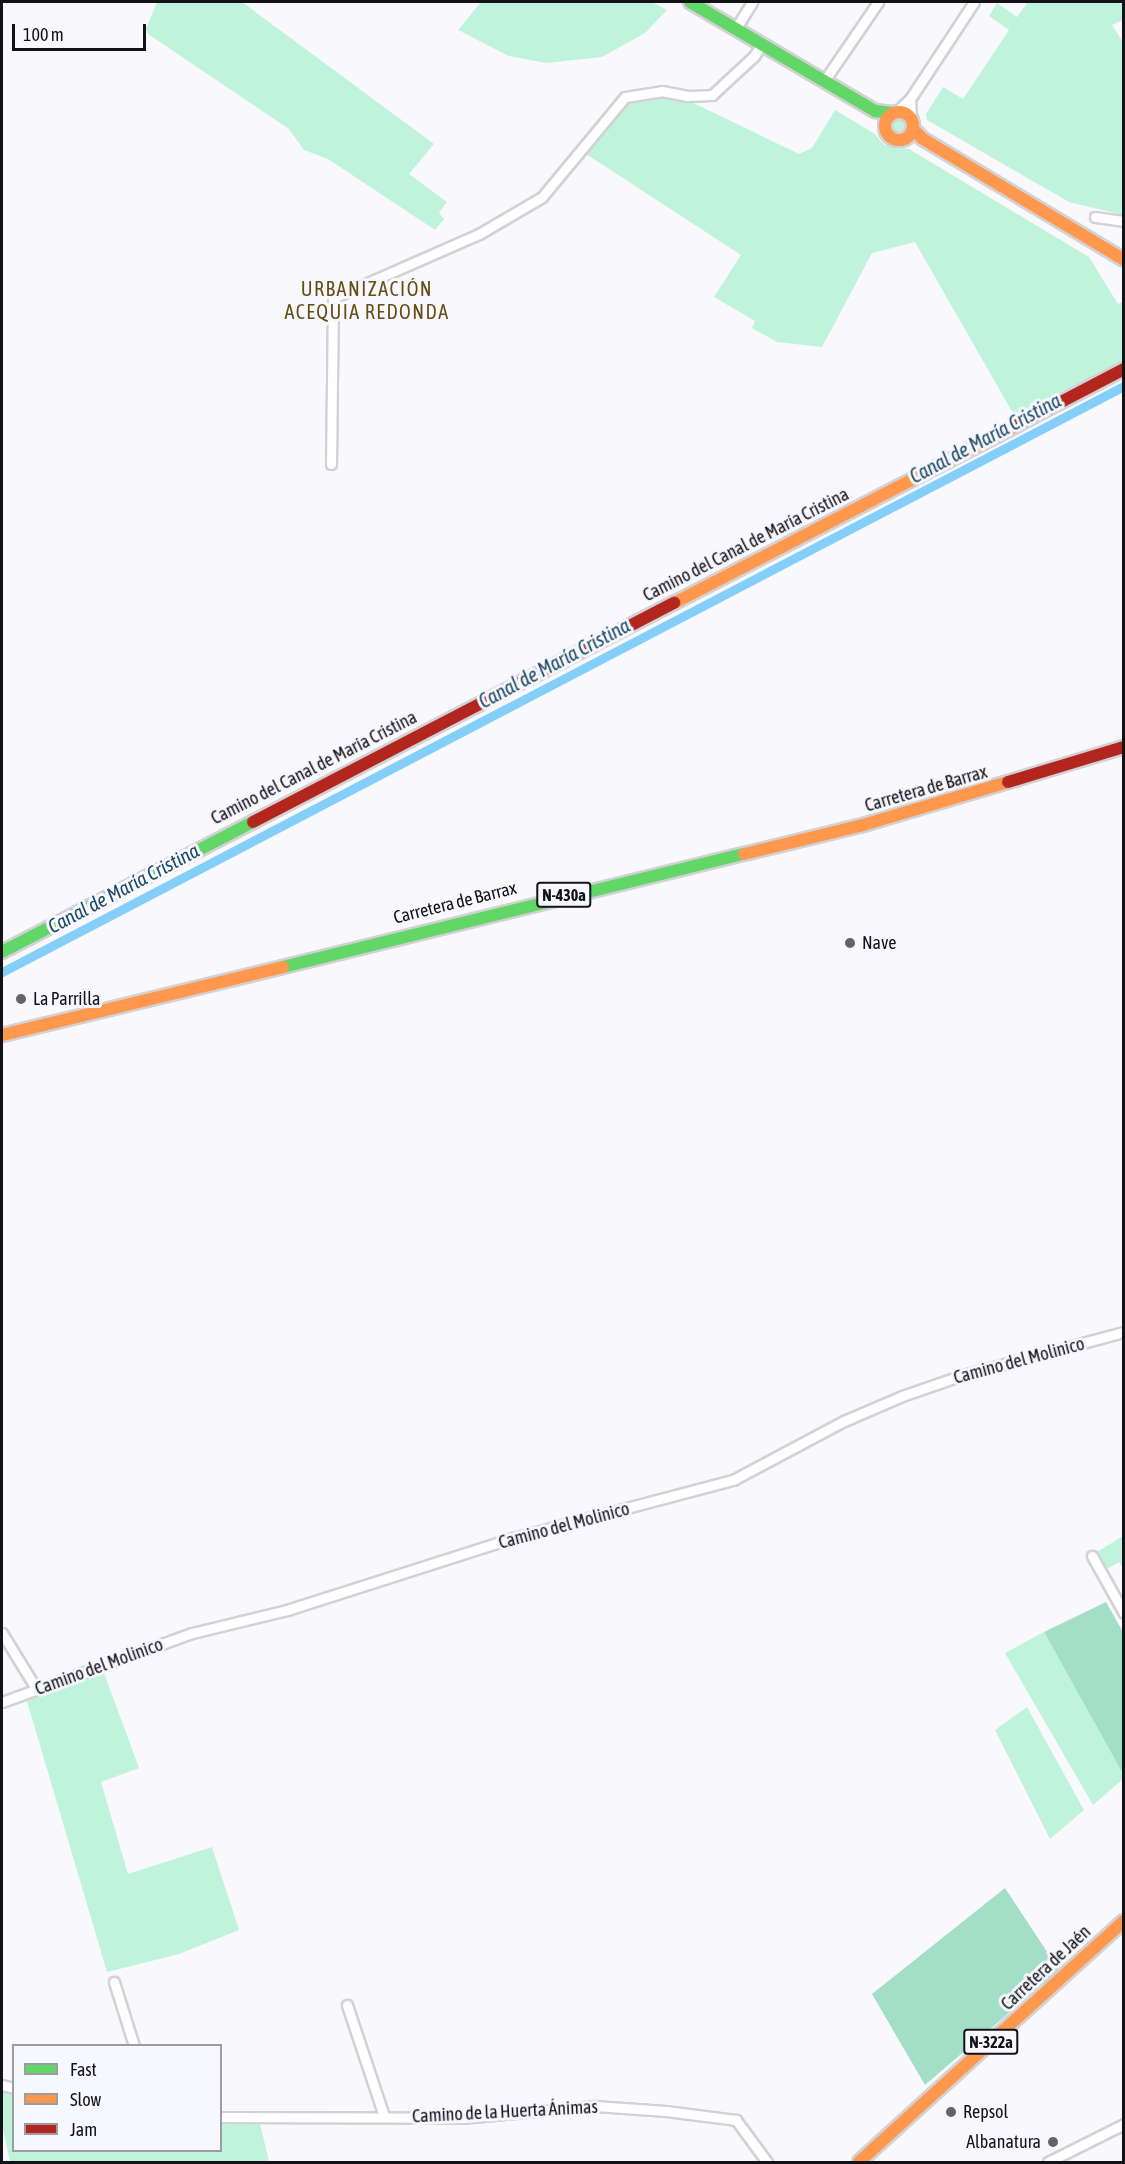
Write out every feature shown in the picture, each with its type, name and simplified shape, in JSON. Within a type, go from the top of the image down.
[{"type":"main road","points":[[690,2],[877,113],[911,117],[913,135]]},
{"type":"main road","points":[[891,116],[891,137],[913,135],[1124,260]]},
{"type":"main road","name":"Camino del Canal de María Cristina","points":[[2,952],[1124,369]]},
{"type":"main road","name":"Carretera de Barrax","points":[[2,1035],[533,902],[863,825],[1124,747]]},
{"type":"main road","name":"Carretera de Jaén","points":[[859,2163],[1124,1921]]},
{"type":"street","points":[[736,28],[752,2]]},
{"type":"street","points":[[824,81],[878,2]]},
{"type":"street","points":[[891,116],[910,99],[974,2]]},
{"type":"street","points":[[332,464],[333,298],[479,234],[542,196],[625,98],[662,91],[687,96],[712,94],[754,56],[762,44]]},
{"type":"street","points":[[910,99],[911,117]]},
{"type":"street","points":[[1095,217],[1124,221]]},
{"type":"street","name":"Camino del Molinico","points":[[2,1702],[192,1633],[287,1610],[509,1539],[733,1480],[844,1421],[902,1396],[963,1375],[1121,1333]]},
{"type":"street","points":[[1092,1556],[1124,1613]]},
{"type":"street","points":[[2,1633],[37,1690]]},
{"type":"street","points":[[114,1982],[133,2044]]},
{"type":"street","points":[[347,2005],[384,2116]]},
{"type":"street","name":"Camino de la Huerta Ánimas","points":[[222,2117],[462,2118],[595,2106],[709,2115],[736,2120],[744,2125],[767,2163]]},
{"type":"street","points":[[1048,2163],[1124,2124]]},
{"type":"green space","points":[[157,2],[242,2],[434,144],[409,174],[447,202],[439,213],[444,219],[435,230],[328,159],[304,150],[289,129],[148,34],[146,29]]},
{"type":"green space","points":[[481,2],[652,2],[667,10],[645,33],[602,57],[546,63],[509,56],[458,30]]},
{"type":"green space","points":[[1028,2],[1123,2],[1123,20],[1112,25],[1123,42],[1123,215],[1069,202],[927,120],[926,114],[943,87],[963,99],[1009,30],[989,16],[997,3],[1017,17]]},
{"type":"green space","points":[[655,93],[683,98],[799,154],[812,148],[835,110],[875,134],[884,145],[909,149],[1089,257],[1118,304],[1123,302],[1123,362],[1014,415],[915,242],[872,253],[822,347],[777,342],[752,328],[755,321],[714,297],[741,255],[583,152],[626,101]]},
{"type":"green space","points":[[899,118],[905,120],[907,126],[905,132],[899,134],[893,132],[891,126],[893,120]]},
{"type":"green space","points":[[1123,1536],[1123,1569],[1119,1562],[1107,1569],[1097,1552]]},
{"type":"green space","points":[[1106,1602],[1123,1632],[1123,1774],[1044,1632]]},
{"type":"green space","points":[[1044,1632],[1123,1774],[1123,1779],[1093,1805],[1005,1653]]},
{"type":"green space","points":[[104,1673],[139,1768],[101,1782],[128,1874],[212,1847],[239,1930],[179,1954],[107,1972],[26,1698]]},
{"type":"green space","points":[[1027,1707],[1084,1810],[1050,1839],[995,1730]]},
{"type":"green space","points":[[1005,1888],[1059,1970],[925,2085],[872,1994]]},
{"type":"green space","points":[[2,2088],[12,2091],[12,2152],[222,2152],[222,2120],[259,2119],[269,2162],[10,2162],[2,2124]]},
{"type":"waterway","name":"Canal de María Cristina","points":[[2,972],[1124,386]]},
{"type":"traffic: fast","points":[[690,2],[875,111],[892,113]]},
{"type":"traffic: fast","points":[[2,952],[253,822]]},
{"type":"traffic: fast","points":[[283,967],[744,854]]},
{"type":"traffic: slow","points":[[899,112],[909,116],[913,126],[909,136],[899,140],[889,136],[885,126],[889,116],[899,112]]},
{"type":"traffic: slow","points":[[913,129],[923,139],[1124,260]]},
{"type":"traffic: slow","points":[[674,603],[1017,425]]},
{"type":"traffic: slow","points":[[744,854],[863,825],[1008,782]]},
{"type":"traffic: slow","points":[[2,1035],[283,967]]},
{"type":"traffic: slow","points":[[859,2162],[1124,1921]]},
{"type":"traffic: jam","points":[[1017,425],[1124,369]]},
{"type":"traffic: jam","points":[[253,822],[674,603]]},
{"type":"traffic: jam","points":[[1008,782],[1124,747]]},
{"type":"place","name":"Nave","points":[[850,943]]},
{"type":"place","name":"La Parrilla","points":[[21,999]]},
{"type":"place","name":"Repsol","points":[[951,2112]]},
{"type":"place","name":"Albanatura","points":[[1053,2142]]},
{"type":"district","name":"URBANIZACIÓN ACEQUIA REDONDA","points":[[367,300]]}]
